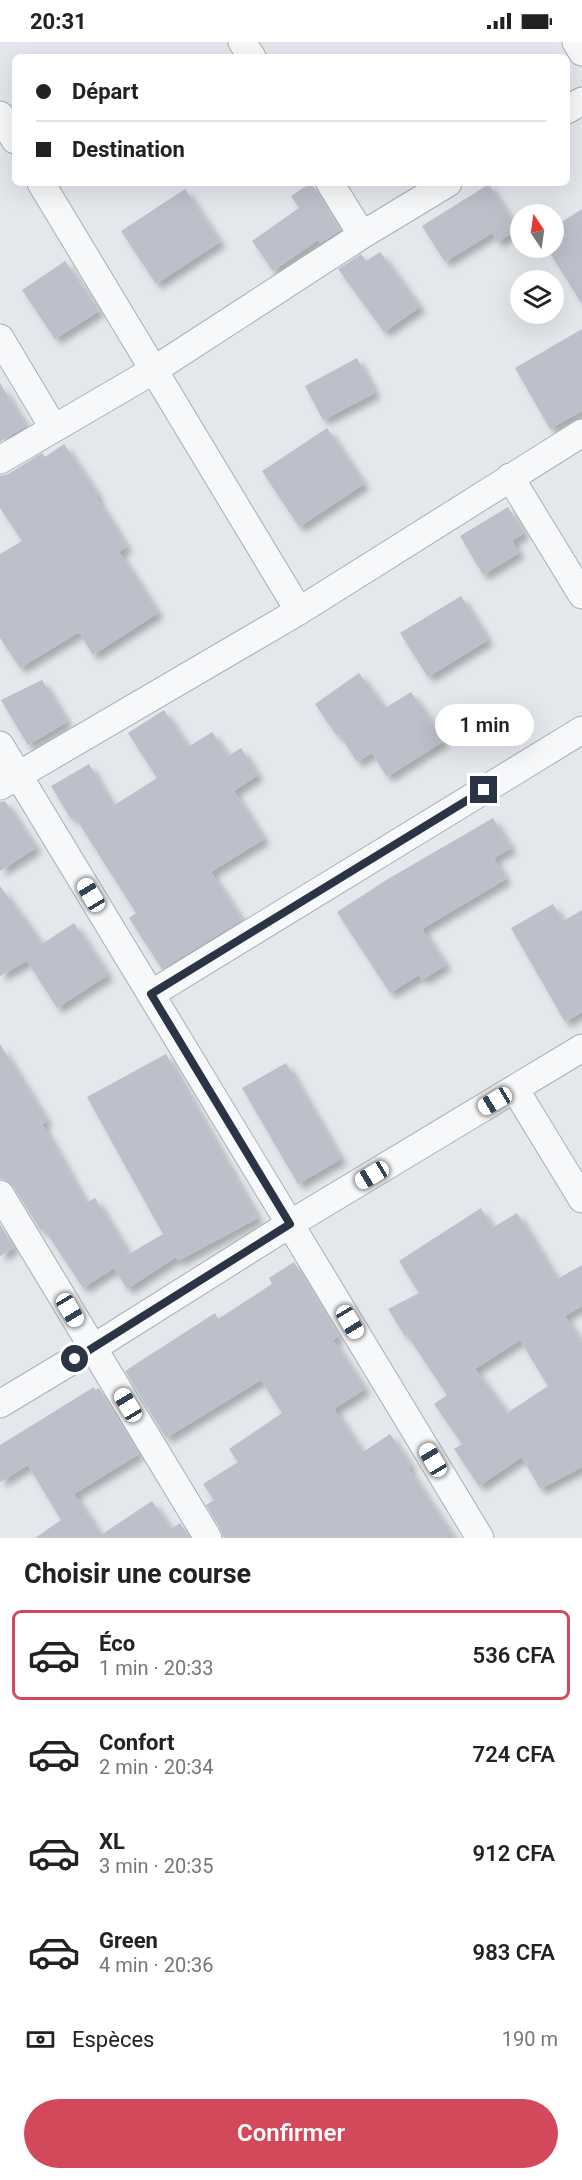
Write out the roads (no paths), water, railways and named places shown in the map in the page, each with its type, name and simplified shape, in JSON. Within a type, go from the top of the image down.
[{"type":"street","points":[[576,42],[582,52]]},
{"type":"street","points":[[0,115],[12,135]]},
{"type":"street","points":[[43,186],[299,611]]},
{"type":"street","points":[[332,186],[362,235]]},
{"type":"street","points":[[0,460],[154,370],[362,235],[443,186]]},
{"type":"street","points":[[0,338],[53,428]]},
{"type":"street","points":[[9,781],[299,611],[582,433]]},
{"type":"street","points":[[510,477],[582,595]]},
{"type":"street","points":[[151,994],[582,730]]},
{"type":"street","points":[[0,745],[9,781],[151,994],[480,1538]]},
{"type":"street","points":[[0,1404],[290,1224],[582,1048]]},
{"type":"street","points":[[515,1089],[582,1199]]},
{"type":"street","points":[[0,1194],[208,1538]]}]
